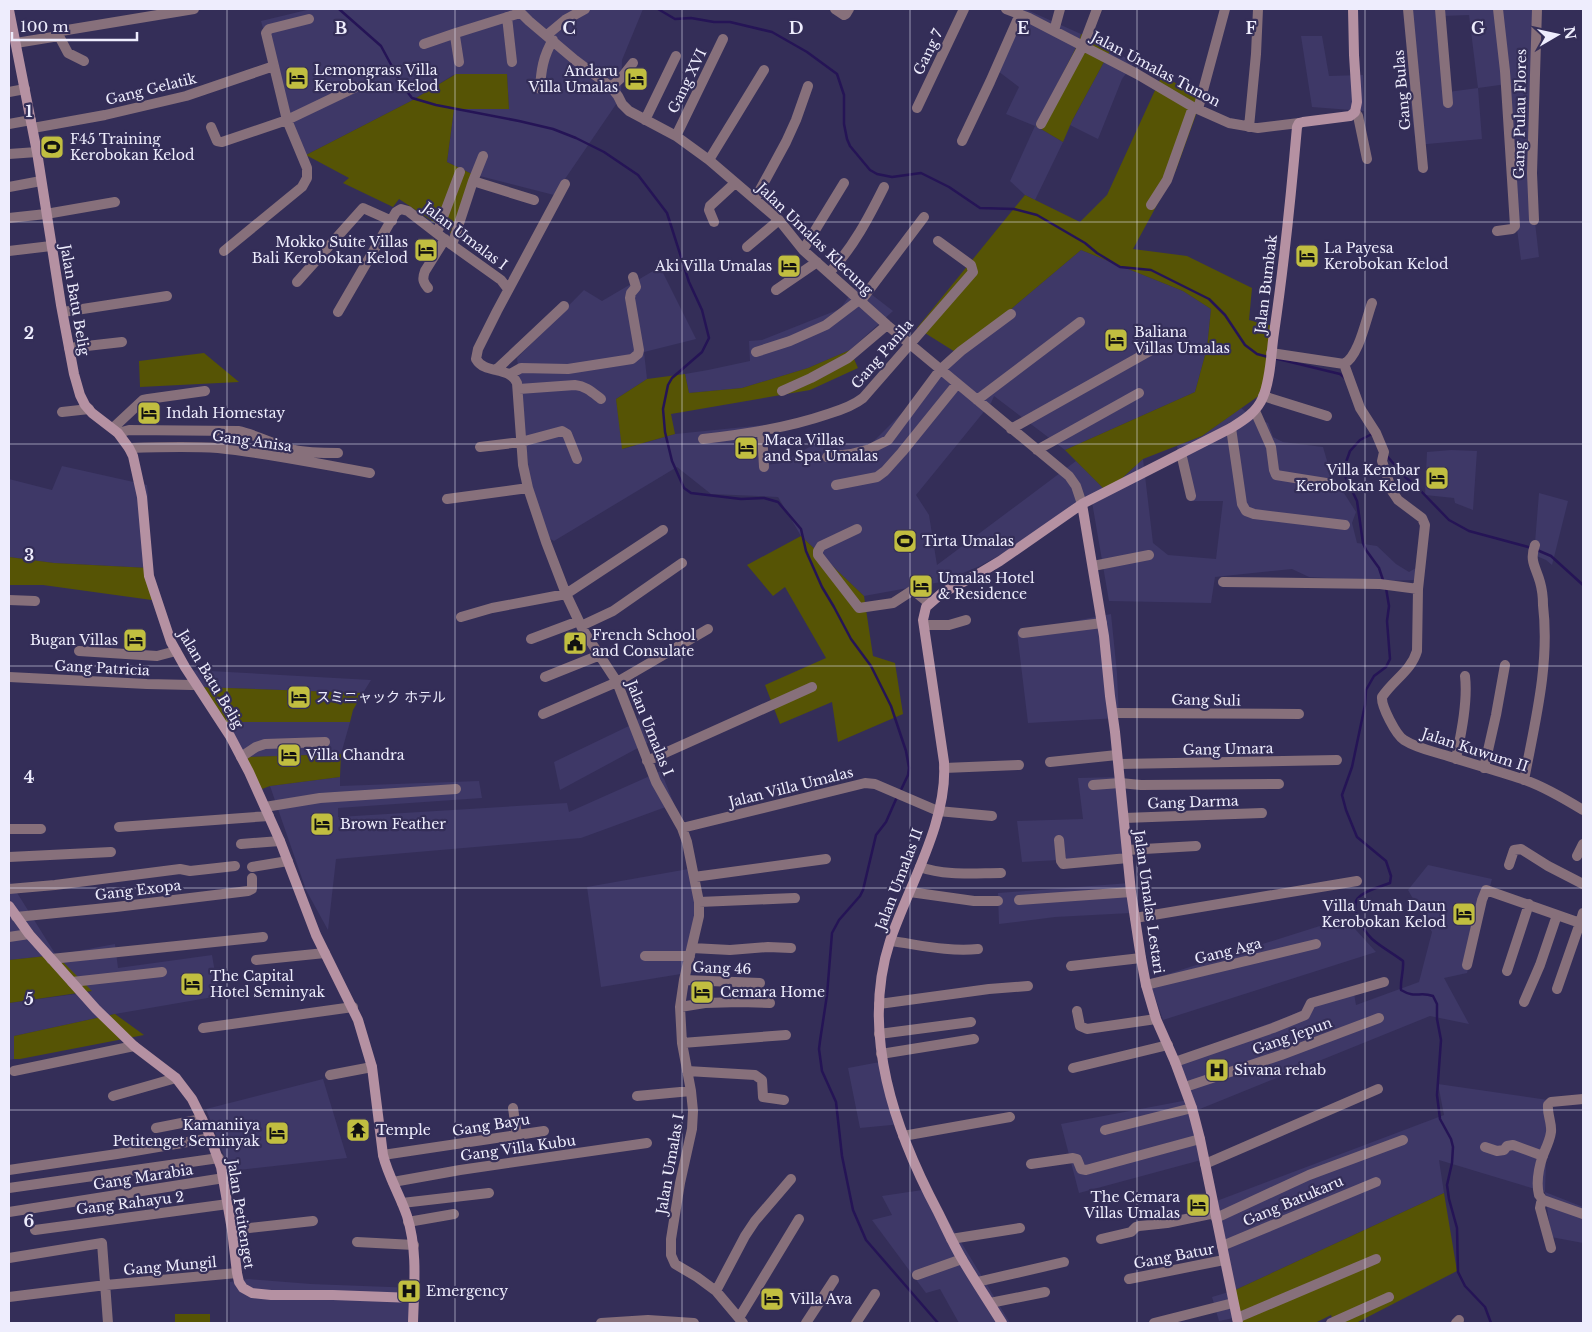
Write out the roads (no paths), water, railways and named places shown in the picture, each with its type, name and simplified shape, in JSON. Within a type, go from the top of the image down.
[{"type":"street","points":[[59,36],[58,34],[61,32],[194,9]]},
{"type":"street","points":[[540,90],[543,61],[550,38],[565,20],[585,9]]},
{"type":"street","points":[[835,9],[844,15],[849,9]]},
{"type":"street","name":"Gang 7","points":[[917,108],[964,9]]},
{"type":"street","name":"Jalan Umalas Tunon","points":[[1006,9],[1026,14],[1196,108],[1229,123],[1264,128],[1300,124]]},
{"type":"street","points":[[1054,31],[1060,9]]},
{"type":"street","points":[[1041,124],[1083,46],[1097,9]]},
{"type":"street","points":[[1151,205],[1167,180],[1196,108],[1225,9]]},
{"type":"street","points":[[1249,127],[1258,9]]},
{"type":"street","points":[[1353,9],[1356,112],[1367,159]]},
{"type":"street","name":"Gang Bulas","points":[[1408,9],[1423,168]]},
{"type":"street","points":[[1440,9],[1448,103]]},
{"type":"street","points":[[1497,231],[1512,230],[1515,226],[1505,70],[1498,9]]},
{"type":"street","name":"Gang Pulau Flores","points":[[1534,220],[1532,173],[1537,9]]},
{"type":"street","name":"Jalan Batu Belig","points":[[9,10],[16,43],[14,60],[25,89],[32,124],[51,246],[80,395],[89,409],[116,431],[129,448],[136,464],[142,497],[150,576],[162,617],[176,652],[241,757],[280,840],[310,921],[353,1007],[372,1067],[382,1155],[402,1203],[414,1245],[414,1298]]},
{"type":"street","points":[[424,44],[507,17],[519,11]]},
{"type":"street","name":"Jalan Umalas Klecung","points":[[519,11],[575,60],[611,87],[624,107],[676,136],[709,160],[779,220],[803,250],[887,325],[1069,476],[1076,486],[1082,504]]},
{"type":"street","points":[[962,140],[1026,14]]},
{"type":"street","points":[[507,17],[512,62]]},
{"type":"street","points":[[224,251],[305,182],[307,178],[307,168],[288,120],[266,31],[309,19]]},
{"type":"street","points":[[456,33],[459,62]]},
{"type":"street","points":[[16,43],[59,36]]},
{"type":"street","points":[[59,36],[68,53],[84,61]]},
{"type":"street","name":"Gang XVI","points":[[676,136],[723,39]]},
{"type":"street","points":[[645,120],[676,56]]},
{"type":"street","points":[[611,87],[633,63]]},
{"type":"street","name":"Gang Gelatik","points":[[9,124],[32,124],[105,115],[186,96],[274,66]]},
{"type":"street","points":[[709,160],[764,70]]},
{"type":"street","points":[[755,199],[786,142],[808,86]]},
{"type":"street","points":[[211,127],[217,141],[222,142],[288,120],[356,87]]},
{"type":"street","points":[[9,92],[25,89]]},
{"type":"street","points":[[1300,124],[1303,122],[1350,116],[1356,112]]},
{"type":"street","name":"Jalan Bumbak","points":[[1082,504],[1231,428],[1255,411],[1264,396],[1290,204],[1297,127],[1300,124]]},
{"type":"street","points":[[9,154],[37,152]]},
{"type":"street","points":[[428,288],[423,282],[425,271],[445,239],[473,182],[483,156]]},
{"type":"street","points":[[445,239],[460,172]]},
{"type":"street","points":[[9,186],[41,181]]},
{"type":"street","points":[[473,182],[534,200]]},
{"type":"street","points":[[714,222],[709,210],[710,206],[735,183]]},
{"type":"street","points":[[803,250],[844,183]]},
{"type":"street","points":[[508,289],[565,184]]},
{"type":"street","points":[[829,273],[847,252],[884,187]]},
{"type":"street","points":[[9,218],[46,214],[115,202]]},
{"type":"street","points":[[297,282],[363,208],[392,220],[338,312]]},
{"type":"street","name":"Jalan Umalas I","points":[[392,220],[398,210],[404,209],[501,280],[508,289],[476,359],[481,365],[510,374],[516,379],[519,389],[521,442],[528,488],[566,594],[580,624],[617,682],[656,782],[682,828],[699,902],[699,916],[684,980],[680,1007],[682,1043],[692,1091],[693,1112],[692,1129],[680,1183],[671,1239],[672,1255],[675,1264],[716,1291],[741,1320]]},
{"type":"street","points":[[756,352],[790,341],[826,325],[860,301],[924,217]]},
{"type":"street","points":[[748,247],[779,220]]},
{"type":"street","name":"Gang Panila","points":[[703,439],[762,432],[817,418],[863,398],[974,271],[971,265],[938,241]]},
{"type":"street","points":[[9,251],[51,246]]},
{"type":"street","points":[[776,290],[817,262]]},
{"type":"street","points":[[510,374],[521,368],[568,369],[635,358],[639,350],[630,298],[636,286],[633,276]]},
{"type":"street","points":[[63,312],[166,296]]},
{"type":"street","points":[[1271,352],[1344,364],[1354,354],[1372,303]]},
{"type":"street","points":[[496,370],[564,306]]},
{"type":"street","points":[[826,457],[870,450],[888,440],[940,370],[1011,314]]},
{"type":"street","points":[[977,400],[1080,322]]},
{"type":"street","points":[[782,391],[848,358],[887,325]]},
{"type":"street","points":[[70,348],[122,342]]},
{"type":"street","points":[[1011,429],[1156,346]]},
{"type":"street","points":[[1224,582],[1380,584],[1418,589],[1424,522],[1422,518],[1395,496],[1376,433],[1360,408],[1344,364]]},
{"type":"street","points":[[836,485],[877,476],[885,471],[957,384]]},
{"type":"street","points":[[519,389],[575,385],[589,389],[601,399]]},
{"type":"street","points":[[116,431],[139,404],[148,399],[206,391]]},
{"type":"street","points":[[1037,450],[1139,393]]},
{"type":"street","points":[[1264,396],[1327,416]]},
{"type":"street","points":[[62,412],[89,409]]},
{"type":"street","points":[[1255,411],[1270,447],[1276,475],[1326,483]]},
{"type":"street","points":[[1231,428],[1242,504],[1246,511],[1254,514],[1345,525]]},
{"type":"street","points":[[116,431],[238,431],[252,434],[267,442],[300,451],[338,454]]},
{"type":"street","points":[[480,448],[521,442],[555,432],[565,432],[577,458]]},
{"type":"street","points":[[762,432],[764,467]]},
{"type":"street","name":"Gang Anisa","points":[[129,448],[171,446],[217,448],[370,472]]},
{"type":"street","points":[[1181,453],[1192,496]]},
{"type":"street","points":[[447,499],[528,488]]},
{"type":"street","points":[[857,529],[821,546],[818,555],[859,608],[893,603],[913,590],[929,603],[942,593],[1000,561],[1082,504]]},
{"type":"street","name":"Jalan Umalas Lestari","points":[[1082,504],[1102,623],[1131,892],[1146,985],[1156,1019],[1176,1062],[1192,1108],[1237,1321]]},
{"type":"street","points":[[461,617],[492,608],[566,594],[663,530]]},
{"type":"street","points":[[1524,780],[1537,714],[1545,658],[1542,595],[1532,560],[1535,545]]},
{"type":"street","points":[[1093,566],[1149,555]]},
{"type":"street","points":[[531,639],[614,611],[682,563]]},
{"type":"street","name":"Jalan Kuwum II","points":[[1418,589],[1417,651],[1414,660],[1382,697],[1392,723],[1401,738],[1412,744],[1524,780],[1555,794],[1583,810]]},
{"type":"street","points":[[9,600],[35,601]]},
{"type":"street","name":"Jalan Umalas II","points":[[929,603],[924,610],[924,625],[944,768],[944,784],[938,811],[920,866],[890,941],[884,962],[879,1004],[881,1054],[903,1136],[921,1180],[962,1259],[1002,1323]]},
{"type":"street","points":[[924,625],[949,625],[966,620]]},
{"type":"street","points":[[1023,632],[1102,623]]},
{"type":"street","points":[[543,714],[617,682],[708,629]]},
{"type":"street","points":[[79,651],[157,656],[176,652]]},
{"type":"street","points":[[545,677],[600,655]]},
{"type":"street","points":[[1484,768],[1505,666]]},
{"type":"street","points":[[1456,759],[1464,710],[1465,676]]},
{"type":"street","name":"Gang Patricia","points":[[9,678],[147,684],[192,685],[195,683]]},
{"type":"street","points":[[647,760],[812,687]]},
{"type":"street","name":"Gang Suli","points":[[1113,713],[1298,714]]},
{"type":"street","points":[[241,757],[256,747],[266,744],[325,742]]},
{"type":"street","name":"Gang Umara","points":[[1050,762],[1118,759],[1337,760]]},
{"type":"street","points":[[944,768],[1019,765]]},
{"type":"street","name":"Jalan Villa Umalas","points":[[682,828],[865,783],[875,784],[938,811],[992,816]]},
{"type":"street","points":[[1093,785],[1120,783],[1141,785],[1279,784]]},
{"type":"street","points":[[119,827],[267,812],[320,798],[456,789]]},
{"type":"street","name":"Gang Darma","points":[[1124,818],[1262,813]]},
{"type":"street","points":[[9,829],[42,829]]},
{"type":"street","points":[[241,844],[280,840]]},
{"type":"street","points":[[1059,840],[1063,864],[1196,846]]},
{"type":"street","points":[[1577,856],[1583,844]]},
{"type":"street","points":[[1509,865],[1514,850],[1521,849],[1548,866],[1583,884]]},
{"type":"street","points":[[9,857],[111,852]]},
{"type":"street","points":[[694,877],[826,859]]},
{"type":"street","points":[[252,867],[288,861]]},
{"type":"street","points":[[9,889],[180,869],[190,870],[235,866]]},
{"type":"street","points":[[920,866],[929,870],[951,872],[1002,873]]},
{"type":"street","name":"Gang Exopa","points":[[16,917],[248,891],[252,889],[252,878]]},
{"type":"street","points":[[1135,918],[1357,880]]},
{"type":"street","points":[[1468,965],[1482,900],[1486,890],[1557,915],[1581,918],[1557,989]]},
{"type":"street","points":[[910,892],[974,901],[998,901]]},
{"type":"street","points":[[1019,900],[1131,892]]},
{"type":"street","points":[[699,902],[795,898]]},
{"type":"street","points":[[1507,971],[1529,904]]},
{"type":"street","name":"Jalan Petitenget","points":[[9,906],[51,959],[96,1009],[134,1046],[176,1078],[186,1090],[202,1119],[219,1158],[224,1178],[237,1273],[243,1288],[258,1294],[414,1298]]},
{"type":"street","points":[[1524,1002],[1557,915]]},
{"type":"street","points":[[9,937],[30,934]]},
{"type":"street","points":[[51,959],[263,937]]},
{"type":"street","points":[[890,941],[941,949],[978,949]]},
{"type":"street","name":"Gang Aga","points":[[1146,985],[1316,944]]},
{"type":"street","points":[[645,956],[768,947],[791,948]]},
{"type":"street","points":[[256,960],[326,953]]},
{"type":"street","points":[[1071,966],[1141,958]]},
{"type":"street","points":[[72,982],[162,972]]},
{"type":"street","name":"Gang 46","points":[[684,980],[760,983]]},
{"type":"street","points":[[1176,1062],[1305,1015],[1311,1004],[1384,982]]},
{"type":"street","points":[[879,1004],[988,989],[1028,986]]},
{"type":"street","points":[[680,1007],[705,1003],[770,1003]]},
{"type":"street","points":[[204,1028],[353,1007]]},
{"type":"street","points":[[1077,1011],[1080,1026],[1087,1029],[1156,1019]]},
{"type":"street","name":"Gang Jepun","points":[[1185,1087],[1282,1055],[1379,1018]]},
{"type":"street","points":[[879,1034],[971,1022]]},
{"type":"street","points":[[682,1043],[786,1034]]},
{"type":"street","points":[[881,1054],[974,1039]]},
{"type":"street","points":[[1073,1068],[1168,1045]]},
{"type":"street","points":[[14,1071],[134,1046]]},
{"type":"street","points":[[330,1074],[372,1067]]},
{"type":"street","points":[[687,1071],[755,1075],[762,1080],[763,1097],[784,1100]]},
{"type":"street","points":[[113,1096],[176,1078]]},
{"type":"street","points":[[1205,1164],[1378,1089]]},
{"type":"street","points":[[637,1096],[692,1091]]},
{"type":"street","points":[[1551,1248],[1540,1208],[1540,1163],[1551,1135],[1548,1104],[1551,1102],[1583,1099]]},
{"type":"street","points":[[513,1108],[517,1135]]},
{"type":"street","points":[[1105,1130],[1192,1108]]},
{"type":"street","points":[[903,1136],[1010,1117]]},
{"type":"street","points":[[156,1128],[202,1119]]},
{"type":"street","name":"Gang Bayu","points":[[382,1155],[544,1131]]},
{"type":"street","points":[[9,1170],[211,1138]]},
{"type":"street","points":[[1031,1164],[1073,1158],[1077,1160],[1081,1169],[1086,1170],[1200,1140]]},
{"type":"street","points":[[1101,1239],[1131,1232],[1139,1226],[1215,1216],[1310,1175],[1403,1140]]},
{"type":"street","name":"Gang Villa Kubu","points":[[393,1182],[460,1170],[647,1143]]},
{"type":"street","points":[[1486,1147],[1497,1151],[1504,1150],[1507,1146],[1512,1145],[1543,1156]]},
{"type":"street","points":[[9,1188],[219,1158]]},
{"type":"street","name":"Gang Marabia","points":[[9,1212],[224,1178]]},
{"type":"street","points":[[716,1291],[755,1221],[791,1179]]},
{"type":"street","name":"Gang Batukaru","points":[[1222,1246],[1376,1182]]},
{"type":"street","points":[[402,1203],[489,1193]]},
{"type":"street","points":[[1541,1196],[1583,1214]]},
{"type":"street","name":"Gang Rahayu 2","points":[[35,1230],[228,1204]]},
{"type":"street","points":[[408,1222],[454,1214]]},
{"type":"street","points":[[741,1320],[799,1219]]},
{"type":"street","points":[[232,1230],[313,1221]]},
{"type":"street","points":[[951,1239],[1020,1228]]},
{"type":"street","points":[[356,1242],[414,1245]]},
{"type":"street","name":"Gang Mungil","points":[[9,1258],[102,1243],[108,1323]]},
{"type":"street","points":[[917,1275],[962,1259]]},
{"type":"street","points":[[1237,1321],[1376,1259]]},
{"type":"street","name":"Gang Batur","points":[[1129,1279],[1224,1260]]},
{"type":"street","points":[[977,1282],[1064,1262]]},
{"type":"street","name":"Gang Mungil","points":[[9,1297],[106,1285],[237,1273]]},
{"type":"street","points":[[806,1323],[834,1280]]},
{"type":"street","points":[[990,1303],[1045,1292]]},
{"type":"street","points":[[856,1323],[875,1294]]},
{"type":"street","points":[[413,1323],[414,1298]]},
{"type":"street","points":[[1331,1323],[1389,1298]]},
{"type":"street","points":[[1154,1323],[1233,1303]]},
{"type":"street","points":[[601,1323],[671,1321],[694,1323]]},
{"type":"waterway","points":[[339,9],[381,46],[402,85],[412,98],[436,105],[553,129],[576,138],[604,152],[638,175],[667,213],[689,282],[702,310],[709,338],[702,352],[672,378],[668,385],[663,409],[665,432],[672,461],[684,488],[691,493],[741,499],[764,498],[778,502],[801,529],[806,551],[822,587],[851,639],[871,666],[891,706],[906,751],[909,768],[908,775],[900,792]]},
{"type":"waterway","points":[[658,9],[675,19],[691,18],[714,22],[730,22],[772,32],[807,52],[837,74],[844,95],[844,124],[847,139],[850,146],[870,170],[877,174],[892,177],[921,173],[949,187],[980,208],[1014,209],[1037,215],[1085,243],[1120,267],[1151,270],[1209,299],[1225,315],[1245,345],[1257,354],[1268,357]]},
{"type":"waterway","points":[[1274,358],[1340,374],[1345,378]]},
{"type":"waterway","points":[[1372,434],[1360,440],[1350,451],[1344,474],[1357,501],[1363,543],[1379,568],[1384,583]]},
{"type":"waterway","points":[[1387,456],[1405,477],[1449,520],[1469,531],[1532,548]]},
{"type":"waterway","points":[[1537,550],[1551,556],[1583,585]]},
{"type":"waterway","points":[[1386,588],[1389,606],[1387,621],[1390,659],[1386,667],[1374,676],[1366,690],[1365,705],[1352,767],[1342,795],[1357,837],[1386,861],[1391,876],[1390,883],[1361,895],[1355,907],[1362,925],[1372,939],[1403,961],[1401,990],[1414,995],[1424,994],[1433,996],[1437,1004],[1437,1019],[1441,1040],[1437,1095],[1440,1119],[1451,1139],[1453,1147],[1452,1163],[1447,1185],[1457,1228],[1458,1272],[1465,1286],[1485,1307],[1491,1323]]},
{"type":"waterway","points":[[897,797],[886,822],[876,835],[863,890],[839,920],[832,933],[827,995],[819,1049],[822,1071],[836,1102],[842,1156],[853,1210],[866,1240],[938,1323]]},
{"type":"place","name":"Lemongrass Villa Kerobokan Kelod","points":[[297,78]]},
{"type":"place","name":"Andaru Villa Umalas","points":[[636,79]]},
{"type":"place","name":"F45 Training Kerobokan Kelod","points":[[52,147]]},
{"type":"place","name":"Mokko Suite Villas Bali Kerobokan Kelod","points":[[426,250]]},
{"type":"place","name":"La Payesa Kerobokan Kelod","points":[[1307,256]]},
{"type":"place","name":"Aki Villa Umalas","points":[[789,266]]},
{"type":"place","name":"Baliana Villas Umalas","points":[[1116,340]]},
{"type":"place","name":"Indah Homestay","points":[[149,413]]},
{"type":"place","name":"Maca Villas and Spa Umalas","points":[[746,448]]},
{"type":"place","name":"Villa Kembar Kerobokan Kelod","points":[[1437,478]]},
{"type":"place","name":"Tirta Umalas","points":[[905,541]]},
{"type":"place","name":"Umalas Hotel & Residence","points":[[921,586]]},
{"type":"place","name":"Bugan Villas","points":[[135,640]]},
{"type":"place","name":"French School and Consulate","points":[[575,643]]},
{"type":"place","name":"スミニャック ホテル","points":[[299,697]]},
{"type":"place","name":"Villa Chandra","points":[[289,755]]},
{"type":"place","name":"Brown Feather","points":[[322,824]]},
{"type":"place","name":"Villa Umah Daun Kerobokan Kelod","points":[[1464,914]]},
{"type":"place","name":"The Capital Hotel Seminyak","points":[[192,984]]},
{"type":"place","name":"Cemara Home","points":[[702,992]]},
{"type":"place","name":"Sivana rehab","points":[[1217,1070]]},
{"type":"place","name":"Temple","points":[[358,1130]]},
{"type":"place","name":"Kamaniiya Petitenget Seminyak","points":[[277,1133]]},
{"type":"place","name":"The Cemara Villas Umalas","points":[[1198,1205]]},
{"type":"place","name":"Emergency","points":[[409,1291]]},
{"type":"place","name":"Villa Ava","points":[[772,1299]]}]
